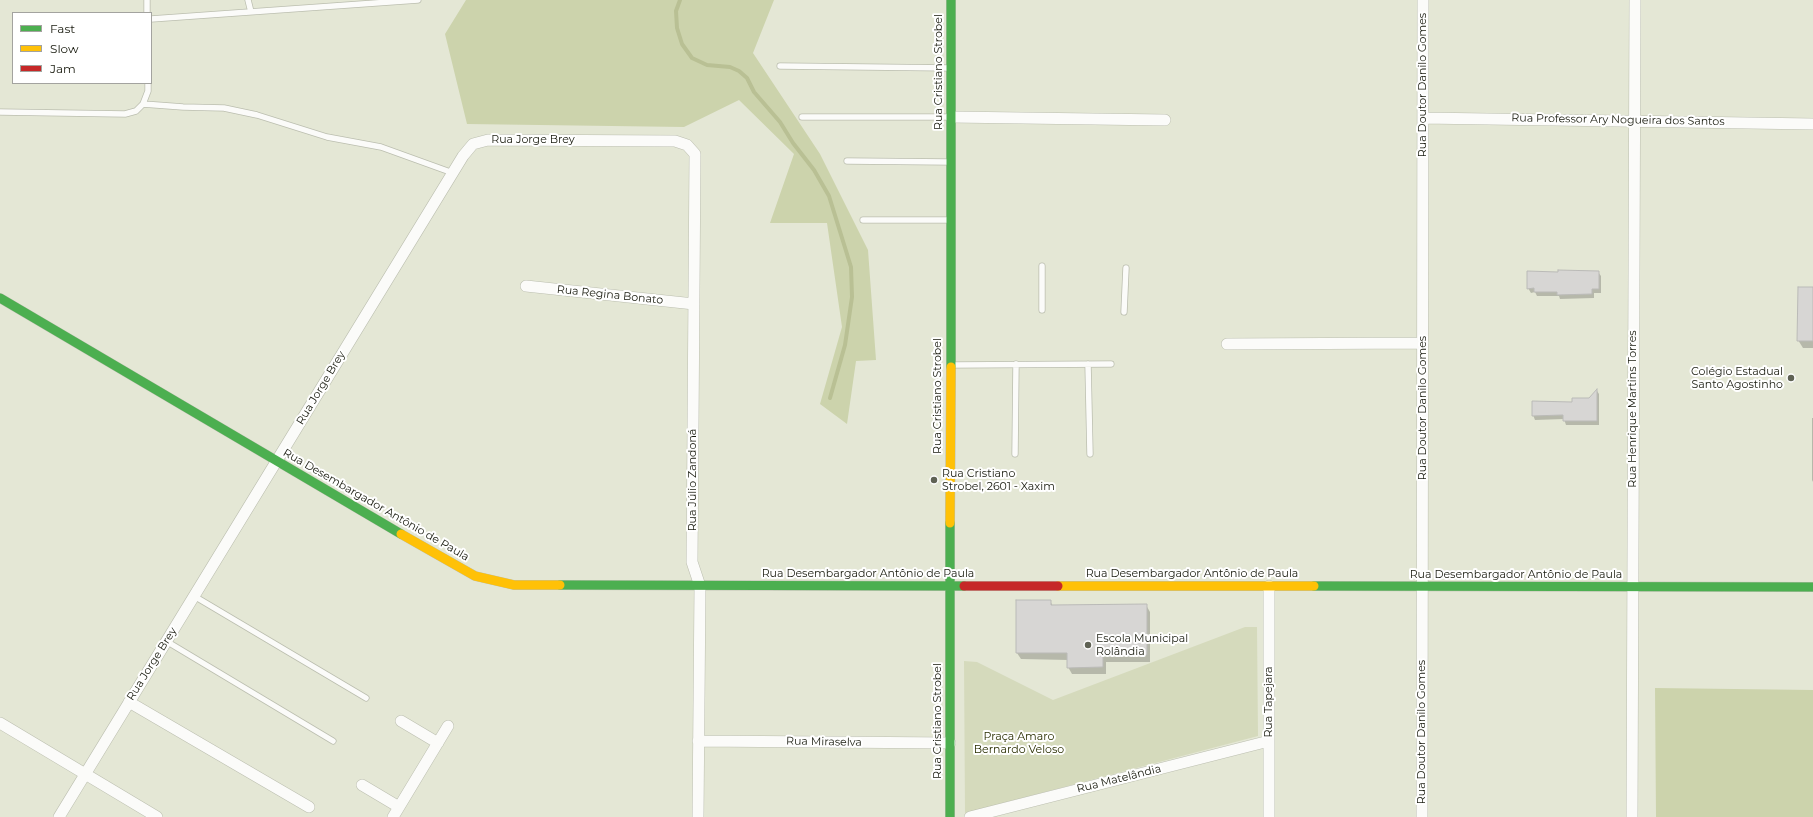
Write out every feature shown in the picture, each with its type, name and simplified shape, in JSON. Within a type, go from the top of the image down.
[{"type":"main road","name":"Rua Cristiano Strobel","points":[[950,817],[951,0]]},
{"type":"main road","name":"Rua Desembargador Antônio de Paula","points":[[0,298],[458,568],[482,578],[514,585],[1813,587]]},
{"type":"street","name":"Rua Doutor Danilo Gomes","points":[[1422,817],[1423,0]]},
{"type":"street","name":"Rua Henrique Martins Torres","points":[[1632,817],[1635,0]]},
{"type":"street","points":[[951,116],[1165,120]]},
{"type":"street","name":"Rua Professor Ary Nogueira dos Santos","points":[[1423,118],[1634,120],[1813,124]]},
{"type":"street","name":"Rua Jorge Brey","points":[[59,817],[468,149],[480,141],[675,141],[687,145]]},
{"type":"street","name":"Rua Júlio Zandoná","points":[[687,145],[692,149],[696,160],[692,562],[700,586],[698,817]]},
{"type":"street","name":"Rua Regina Bonato","points":[[526,286],[694,304]]},
{"type":"street","points":[[1227,344],[1423,343]]},
{"type":"street","name":"Rua Tapejara","points":[[1269,586],[1269,817]]},
{"type":"street","points":[[129,702],[310,807]]},
{"type":"street","points":[[401,721],[438,743]]},
{"type":"street","points":[[0,723],[157,817]]},
{"type":"street","points":[[393,817],[448,726]]},
{"type":"street","name":"Rua Miraselva","points":[[698,741],[950,744]]},
{"type":"street","name":"Rua Matelândia","points":[[970,817],[1269,741]]},
{"type":"street","points":[[362,785],[399,807]]},
{"type":"lane","points":[[147,0],[147,12]]},
{"type":"lane","points":[[248,0],[251,12]]},
{"type":"lane","points":[[152,19],[418,0]]},
{"type":"lane","points":[[780,66],[951,68]]},
{"type":"lane","points":[[0,112],[125,114],[136,111],[143,104],[148,91],[148,84]]},
{"type":"lane","points":[[143,104],[224,108],[257,115],[327,137],[381,147],[453,173]]},
{"type":"lane","points":[[802,117],[951,116]]},
{"type":"lane","points":[[847,161],[951,162]]},
{"type":"lane","points":[[863,220],[951,220]]},
{"type":"lane","points":[[1042,266],[1042,310]]},
{"type":"lane","points":[[1124,312],[1126,268]]},
{"type":"lane","points":[[1015,454],[1016,364]]},
{"type":"lane","points":[[1088,364],[1090,454]]},
{"type":"lane","points":[[950,365],[1111,364]]},
{"type":"lane","points":[[194,596],[366,698]]},
{"type":"lane","points":[[166,641],[333,741]]},
{"type":"green space","points":[[466,0],[774,0],[753,53],[820,154],[868,250],[876,360],[856,361],[847,424],[820,404],[842,327],[827,223],[770,223],[794,154],[739,100],[684,127],[467,124],[445,34]]},
{"type":"green space","name":"Praça Amaro Bernardo Veloso","points":[[1245,627],[1257,627],[1258,736],[965,813],[964,661],[977,662],[1053,700]]},
{"type":"green space","points":[[1655,688],[1813,690],[1813,817],[1656,817]]},
{"type":"building","points":[[1558,270],[1599,271],[1599,289],[1592,289],[1592,294],[1557,295],[1557,292],[1534,292],[1534,288],[1527,289],[1527,271],[1558,272]]},
{"type":"building","points":[[1798,287],[1813,287],[1813,341],[1797,341]]},
{"type":"building","points":[[1597,389],[1597,421],[1563,421],[1563,415],[1532,416],[1532,401],[1572,402],[1572,398],[1589,398]]},
{"type":"building","points":[[1016,600],[1051,600],[1051,605],[1147,604],[1147,655],[1103,655],[1103,667],[1067,668],[1067,653],[1016,653]]},
{"type":"waterway","points":[[680,0],[676,11],[677,28],[682,44],[692,58],[707,65],[730,67],[739,71],[747,78],[754,92],[780,122],[793,143],[814,170],[829,196],[851,267],[852,297],[845,345],[830,398]]},
{"type":"traffic: fast","points":[[951,0],[951,367]]},
{"type":"traffic: fast","points":[[0,298],[401,534]]},
{"type":"traffic: fast","points":[[950,523],[950,817]]},
{"type":"traffic: fast","points":[[560,585],[964,586]]},
{"type":"traffic: fast","points":[[1314,586],[1813,587]]},
{"type":"traffic: slow","points":[[950,523],[951,367]]},
{"type":"traffic: slow","points":[[401,534],[475,576],[514,585],[560,585]]},
{"type":"traffic: slow","points":[[1058,586],[1314,586]]},
{"type":"traffic: jam","points":[[964,586],[1058,586]]},
{"type":"place","name":"Colégio Estadual Santo Agostinho","points":[[1791,378]]},
{"type":"place","name":"Rua Cristiano Strobel, 2601 - Xaxim","points":[[934,480]]},
{"type":"place","name":"Escola Municipal Rolândia","points":[[1088,645]]}]
